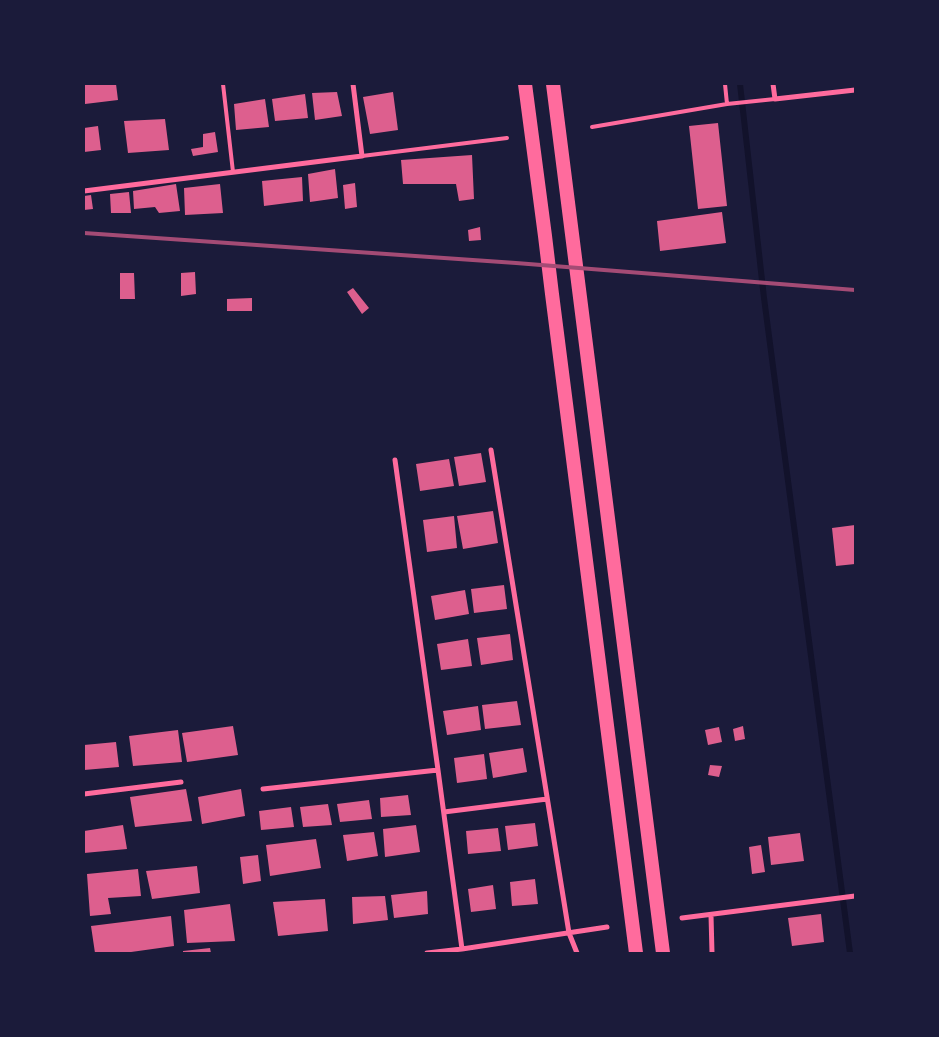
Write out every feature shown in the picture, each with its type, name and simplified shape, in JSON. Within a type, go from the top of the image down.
[{"type":"highway","points":[[525,84],[546,236],[636,953]]},
{"type":"highway","points":[[553,84],[663,953]]},
{"type":"street","points":[[84,191],[362,156],[353,84]]},
{"type":"street","points":[[773,84],[775,100],[855,90]]},
{"type":"street","points":[[491,450],[569,933],[577,953]]},
{"type":"street","points":[[395,460],[462,949]]},
{"type":"street","points":[[263,789],[438,770]]},
{"type":"street","points":[[84,794],[181,782]]},
{"type":"street","points":[[444,812],[547,799]]},
{"type":"street","points":[[682,918],[855,896]]},
{"type":"street","points":[[711,915],[712,953]]},
{"type":"street","points":[[427,953],[454,952],[462,949],[607,927]]},
{"type":"lane","points":[[223,84],[233,172]]},
{"type":"lane","points":[[725,84],[727,104]]},
{"type":"lane","points":[[592,127],[727,104],[775,100]]},
{"type":"lane","points":[[362,156],[507,138]]},
{"type":"building","points":[[84,84],[116,84],[118,100],[85,104]]},
{"type":"building","points":[[337,92],[342,116],[315,120],[312,93]]},
{"type":"building","points":[[393,92],[398,130],[370,134],[363,97]]},
{"type":"building","points":[[305,94],[308,118],[275,121],[272,99]]},
{"type":"building","points":[[265,99],[269,127],[236,130],[234,104]]},
{"type":"building","points":[[165,119],[169,150],[128,153],[124,121]]},
{"type":"building","points":[[718,123],[727,206],[698,209],[689,126]]},
{"type":"building","points":[[98,126],[101,150],[84,152],[84,128]]},
{"type":"building","points":[[215,132],[218,152],[193,156],[191,149],[203,147],[203,134]]},
{"type":"building","points":[[472,155],[474,199],[459,201],[456,184],[403,184],[401,160]]},
{"type":"building","points":[[335,169],[338,198],[310,202],[308,174]]},
{"type":"building","points":[[302,177],[303,201],[264,206],[262,181]]},
{"type":"building","points":[[355,183],[357,207],[345,209],[343,185]]},
{"type":"building","points":[[176,184],[180,211],[159,213],[155,207],[134,209],[133,191]]},
{"type":"building","points":[[220,184],[223,213],[185,215],[184,188]]},
{"type":"building","points":[[129,192],[131,213],[111,213],[110,194]]},
{"type":"building","points":[[91,195],[93,209],[84,210],[84,196]]},
{"type":"building","points":[[722,212],[726,243],[660,251],[657,221]]},
{"type":"building","points":[[480,227],[481,240],[469,241],[468,230]]},
{"type":"building","points":[[195,272],[196,294],[181,296],[181,273]]},
{"type":"building","points":[[120,273],[134,273],[135,299],[120,299]]},
{"type":"building","points":[[353,288],[369,308],[362,314],[347,292]]},
{"type":"building","points":[[252,298],[252,311],[227,311],[227,299]]},
{"type":"building","points":[[481,453],[486,482],[459,486],[454,457]]},
{"type":"building","points":[[449,459],[454,486],[420,491],[416,464]]},
{"type":"building","points":[[493,511],[498,543],[463,549],[457,516]]},
{"type":"building","points":[[454,516],[457,548],[427,552],[423,520]]},
{"type":"building","points":[[855,525],[855,564],[836,566],[832,528]]},
{"type":"building","points":[[504,585],[507,609],[474,613],[471,589]]},
{"type":"building","points":[[465,590],[469,614],[435,620],[431,596]]},
{"type":"building","points":[[510,634],[513,660],[481,665],[477,638]]},
{"type":"building","points":[[468,639],[472,666],[441,670],[437,644]]},
{"type":"building","points":[[517,701],[521,725],[485,729],[482,705]]},
{"type":"building","points":[[478,706],[481,730],[447,735],[443,711]]},
{"type":"building","points":[[233,726],[238,755],[187,762],[182,733]]},
{"type":"building","points":[[743,726],[745,739],[735,741],[733,729]]},
{"type":"building","points":[[719,727],[722,742],[708,745],[705,730]]},
{"type":"building","points":[[178,730],[182,762],[133,766],[129,736]]},
{"type":"building","points":[[116,742],[119,767],[84,770],[84,745]]},
{"type":"building","points":[[523,748],[527,772],[493,778],[489,753]]},
{"type":"building","points":[[484,754],[487,779],[457,783],[454,758]]},
{"type":"building","points":[[710,765],[722,766],[719,777],[708,775]]},
{"type":"building","points":[[186,789],[192,821],[135,827],[130,797]]},
{"type":"building","points":[[241,789],[245,816],[202,824],[198,797]]},
{"type":"building","points":[[408,795],[411,815],[381,817],[380,798]]},
{"type":"building","points":[[369,800],[372,819],[340,822],[337,804]]},
{"type":"building","points":[[328,804],[332,825],[303,827],[300,807]]},
{"type":"building","points":[[291,807],[294,827],[261,830],[259,811]]},
{"type":"building","points":[[535,823],[538,846],[508,850],[505,826]]},
{"type":"building","points":[[123,825],[127,849],[84,853],[84,831]]},
{"type":"building","points":[[416,825],[420,852],[385,857],[383,829]]},
{"type":"building","points":[[498,828],[501,851],[468,854],[466,831]]},
{"type":"building","points":[[374,832],[378,856],[347,861],[343,835]]},
{"type":"building","points":[[800,833],[804,861],[771,865],[768,837]]},
{"type":"building","points":[[316,839],[321,868],[270,876],[266,845]]},
{"type":"building","points":[[761,845],[765,872],[752,874],[749,847]]},
{"type":"building","points":[[258,855],[261,881],[243,884],[240,857]]},
{"type":"building","points":[[197,866],[200,893],[152,899],[146,871]]},
{"type":"building","points":[[138,869],[141,896],[108,898],[111,914],[90,916],[87,874]]},
{"type":"building","points":[[535,879],[538,904],[512,906],[510,882]]},
{"type":"building","points":[[493,885],[496,909],[471,912],[468,889]]},
{"type":"building","points":[[427,891],[428,914],[394,918],[391,895]]},
{"type":"building","points":[[385,896],[388,920],[353,924],[352,897]]},
{"type":"building","points":[[325,899],[328,931],[278,936],[273,902]]},
{"type":"building","points":[[230,904],[235,941],[187,943],[184,910]]},
{"type":"building","points":[[821,914],[824,942],[792,946],[788,918]]},
{"type":"building","points":[[171,916],[174,946],[124,953],[95,953],[91,926]]},
{"type":"building","points":[[210,948],[211,953],[183,953],[183,951]]},
{"type":"waterway","points":[[740,84],[764,298],[850,953]]},
{"type":"railway","points":[[84,233],[516,263],[855,290]]}]
